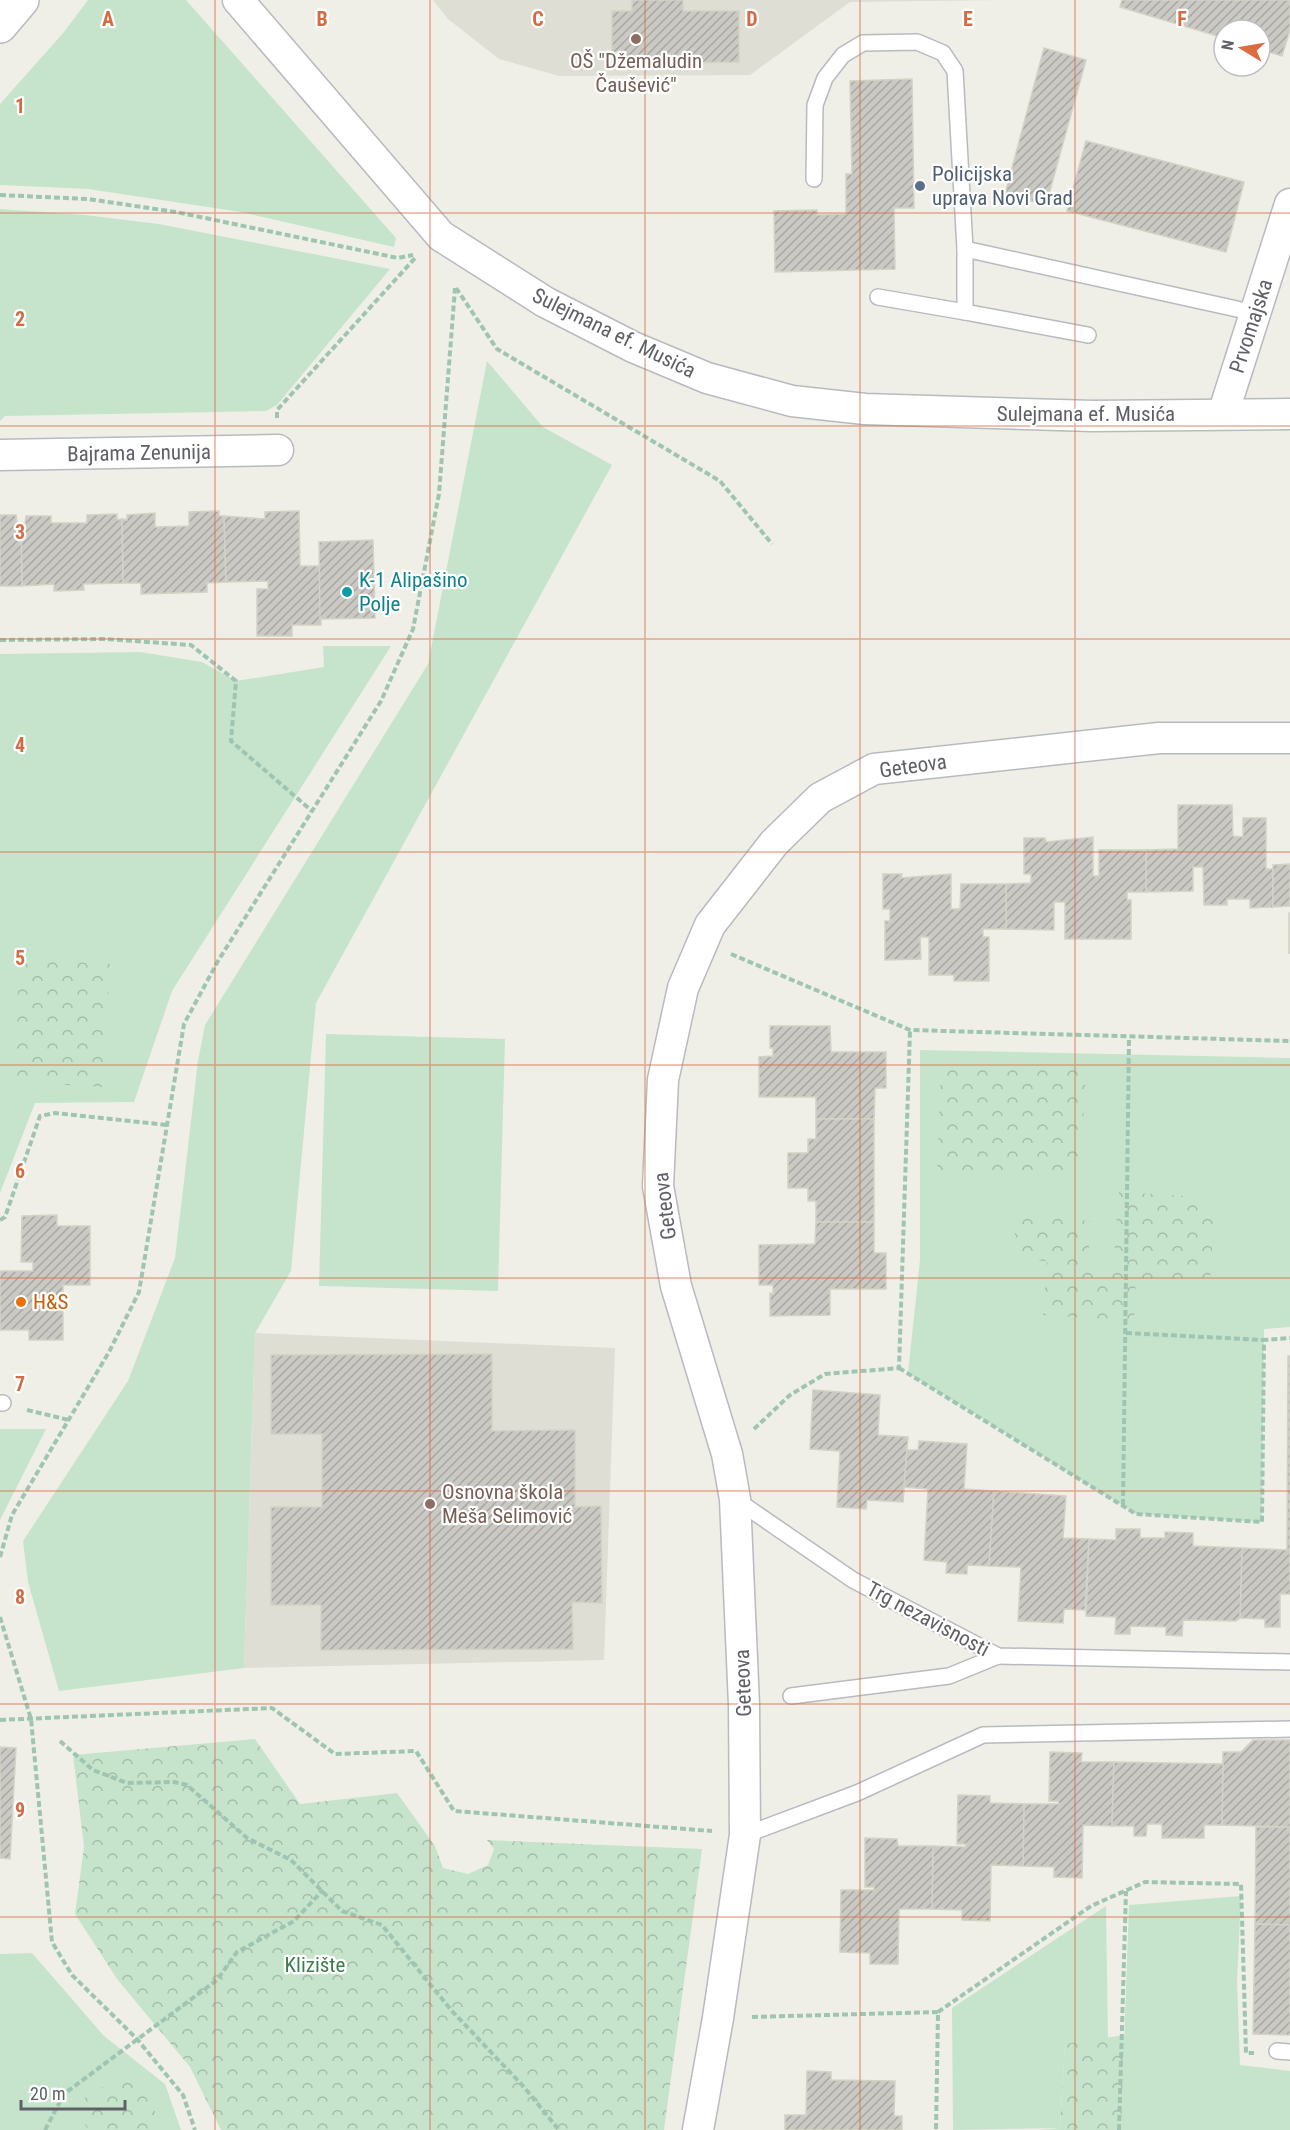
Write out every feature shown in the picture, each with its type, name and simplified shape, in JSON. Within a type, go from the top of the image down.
[{"type":"street","points":[[0,26],[22,0]]},
{"type":"street","name":"Sulejmana ef. Musića","points":[[238,0],[441,236],[545,302],[633,347],[707,378],[792,400],[865,409],[1092,416],[1290,414]]},
{"type":"street","name":"Prvomajska","points":[[1223,414],[1289,213]]},
{"type":"street","name":"Bajrama Zenunija","points":[[0,455],[278,450]]},
{"type":"street","name":"Geteova","points":[[698,2130],[718,2018],[745,1835],[744,1705],[735,1500],[727,1454],[676,1286],[658,1186],[663,1080],[683,988],[710,925],[774,843],[820,798],[874,769],[1159,738],[1290,738]]},
{"type":"lane","points":[[814,178],[815,105],[825,78],[843,55],[863,43],[917,42],[943,53],[955,71],[965,249],[965,312]]},
{"type":"lane","points":[[965,249],[1255,313]]},
{"type":"lane","points":[[878,297],[1089,334]]},
{"type":"lane","name":"Trg nezavisnosti","points":[[735,1500],[853,1580],[998,1656],[1290,1662]]},
{"type":"lane","points":[[791,1696],[949,1676],[998,1656]]},
{"type":"lane","points":[[745,1835],[856,1793],[983,1735],[1290,1729]]},
{"type":"path","points":[[0,195],[88,199],[187,214],[398,258],[418,254]]},
{"type":"path","points":[[418,254],[426,261]]},
{"type":"path","points":[[277,410],[418,254]]},
{"type":"path","points":[[448,281],[497,350],[720,481],[772,544]]},
{"type":"path","points":[[0,1557],[12,1515],[110,1352],[139,1292],[184,1024],[218,961],[381,701],[413,629],[439,494],[455,288]]},
{"type":"path","points":[[0,640],[105,639],[191,645],[236,681],[231,741],[312,811]]},
{"type":"path","points":[[720,949],[910,1030],[1290,1041]]},
{"type":"path","points":[[899,1368],[910,1030]]},
{"type":"path","points":[[1123,1506],[1129,1036]]},
{"type":"path","points":[[0,1220],[5,1217],[40,1116],[55,1113],[167,1125]]},
{"type":"path","points":[[1125,1333],[1264,1340],[1290,1338]]},
{"type":"path","points":[[727,1454],[790,1395],[825,1374],[899,1368],[1136,1514],[1262,1522],[1264,1340]]},
{"type":"path","points":[[1,1403],[69,1420]]},
{"type":"path","points":[[0,1617],[31,1719],[52,1942],[72,1975],[137,2039],[183,2095],[195,2130]]},
{"type":"path","points":[[0,1720],[272,1708],[335,1754],[416,1751],[454,1811],[745,1835]]},
{"type":"path","points":[[60,1741],[93,1770],[127,1783],[174,1782],[187,1785],[247,1838],[291,1860],[342,1911],[382,1925],[452,2010],[524,2087],[559,2130]]},
{"type":"path","points":[[718,2018],[938,2012],[1091,1906],[1146,1882],[1241,1884],[1246,2053],[1284,2052]]},
{"type":"path","points":[[45,2130],[64,2094],[217,1980],[237,1952],[294,1922],[323,1890]]},
{"type":"path","points":[[1119,2130],[1126,1891]]},
{"type":"path","points":[[936,2130],[938,2012]]},
{"type":"shaded area","name":"OŠ \"Džemaludin Čaušević\"","points":[[433,0],[1005,0],[850,2],[750,75],[559,76],[499,59],[448,19]]},
{"type":"shaded area","name":"Osnovna škola Meša Selimović","points":[[255,1333],[615,1348],[604,1660],[244,1668]]},
{"type":"green space","points":[[88,0],[186,0],[396,238],[394,247],[241,212],[88,189],[0,185],[0,104],[64,32]]},
{"type":"green space","points":[[0,209],[85,215],[159,224],[390,269],[277,405],[266,411],[5,416],[0,421]]},
{"type":"green space","points":[[487,361],[543,427],[612,465],[316,1003],[291,1271],[255,1333],[244,1668],[59,1691],[28,1582],[23,1541],[128,1381],[175,1258],[198,1061],[205,1025],[428,664]]},
{"type":"green space","points":[[323,646],[391,646],[172,991],[134,1102],[35,1103],[0,1193],[0,654],[140,652],[202,662],[236,681],[324,667]]},
{"type":"green space","points":[[20,959],[110,964],[102,1087],[12,1082]]},
{"type":"green space","points":[[326,1034],[505,1039],[498,1291],[319,1286]]},
{"type":"green space","points":[[920,1050],[1290,1058],[1290,1327],[1264,1329],[1262,1522],[1136,1514],[908,1373],[920,1260]]},
{"type":"green space","points":[[941,1066],[1086,1069],[1080,1178],[937,1172]]},
{"type":"green space","points":[[1119,1192],[1216,1198],[1210,1283],[1136,1278],[1134,1321],[1043,1315],[1047,1261],[1013,1259],[1016,1216],[1091,1221],[1088,1266],[1113,1268]]},
{"type":"green space","points":[[0,1429],[46,1429],[0,1520]]},
{"type":"green space","name":"Klizište","points":[[255,1739],[300,1804],[397,1793],[435,1846],[443,1868],[468,1874],[488,1865],[494,1849],[487,1840],[702,1849],[664,2130],[221,2130],[190,2067],[117,1979],[75,1914],[84,1847],[73,1755]]},
{"type":"green space","points":[[1241,1896],[1237,1981],[1240,2065],[1290,2071],[1290,2130],[1121,2130],[1129,1905]]},
{"type":"green space","points":[[1106,1906],[1108,2040],[1065,2045],[1060,2128],[953,2130],[952,2008]]},
{"type":"green space","points":[[32,1953],[104,2036],[165,2084],[181,2130],[0,2130],[0,1954]]},
{"type":"green space","points":[[1125,2035],[1121,2130],[1038,2130],[1060,2128],[1065,2044]]},
{"type":"green space","points":[[132,2069],[165,2130],[88,2130],[75,2104]]},
{"type":"building","points":[[632,0],[683,0],[683,11],[739,11],[739,62],[612,64],[612,11],[632,11]]},
{"type":"building","points":[[1122,0],[1290,0],[1290,30],[1282,56],[1272,53],[1272,18],[1212,18],[1212,34],[1120,7]]},
{"type":"building","points":[[1044,48],[1086,60],[1046,205],[1005,194]]},
{"type":"building","points":[[912,79],[914,208],[894,208],[895,269],[775,272],[774,211],[817,210],[817,215],[846,214],[846,174],[852,174],[850,81]]},
{"type":"building","points":[[1086,141],[1244,182],[1226,252],[1067,211]]},
{"type":"building","points":[[219,511],[219,516],[224,516],[226,582],[207,583],[207,592],[141,594],[141,583],[123,583],[122,519],[127,520],[127,515],[155,513],[155,527],[189,526],[189,512]]},
{"type":"building","points":[[299,511],[300,566],[320,566],[321,625],[292,625],[292,636],[257,636],[257,589],[268,589],[268,581],[226,582],[224,516],[265,519],[265,512]]},
{"type":"building","points":[[117,514],[117,520],[122,519],[123,583],[83,584],[84,590],[54,591],[54,584],[22,586],[21,523],[25,524],[26,516],[51,516],[51,523],[87,523],[87,515]]},
{"type":"building","points":[[0,515],[16,515],[17,523],[21,523],[22,586],[0,586]]},
{"type":"building","name":"K-1 Alipašino Polje","points":[[373,540],[375,618],[320,619],[319,542]]},
{"type":"building","points":[[1178,805],[1232,805],[1233,836],[1243,837],[1243,818],[1266,818],[1266,869],[1273,869],[1273,907],[1250,908],[1250,899],[1227,899],[1227,905],[1204,905],[1203,867],[1193,867],[1193,891],[1146,892],[1146,850],[1178,849]]},
{"type":"building","points":[[1093,837],[1093,876],[1099,876],[1099,850],[1146,850],[1146,892],[1127,892],[1127,900],[1131,900],[1131,939],[1065,939],[1065,902],[1054,902],[1054,930],[1006,929],[1006,884],[1031,883],[1031,874],[1024,874],[1024,838],[1045,838],[1046,842]]},
{"type":"building","points":[[1290,864],[1290,906],[1273,907],[1273,865]]},
{"type":"building","points":[[883,874],[902,874],[901,878],[951,874],[951,909],[960,909],[961,884],[1006,884],[1006,929],[983,929],[983,937],[989,937],[989,981],[954,981],[954,975],[929,975],[929,937],[920,937],[921,959],[885,960],[885,921],[890,921],[890,909],[883,909]]},
{"type":"building","points":[[1290,913],[1290,953],[1289,953]]},
{"type":"building","points":[[770,1026],[830,1026],[831,1052],[886,1052],[886,1088],[875,1088],[874,1119],[816,1119],[816,1097],[759,1097],[759,1057],[773,1056],[773,1048],[770,1048]]},
{"type":"building","points":[[816,1119],[874,1119],[874,1222],[816,1222],[816,1201],[808,1201],[808,1188],[788,1188],[788,1153],[808,1153],[808,1139],[816,1139]]},
{"type":"building","points":[[57,1215],[57,1226],[90,1226],[90,1285],[63,1285],[63,1340],[29,1340],[29,1330],[0,1330],[0,1271],[33,1271],[33,1262],[21,1262],[22,1216]]},
{"type":"building","points":[[816,1222],[874,1222],[874,1253],[886,1253],[886,1289],[830,1289],[830,1315],[770,1316],[770,1293],[773,1294],[773,1285],[759,1285],[759,1245],[815,1244]]},
{"type":"building","name":"Osnovna škola Meša Selimović","points":[[492,1354],[492,1431],[575,1430],[575,1507],[601,1506],[602,1603],[572,1602],[573,1649],[321,1650],[321,1605],[271,1605],[271,1507],[322,1507],[322,1434],[271,1434],[271,1355]]},
{"type":"building","points":[[1288,1356],[1290,1356],[1290,1594],[1280,1594],[1280,1627],[1265,1627],[1265,1619],[1240,1618],[1242,1548],[1287,1550]]},
{"type":"building","points":[[813,1390],[880,1395],[878,1435],[908,1437],[903,1502],[867,1500],[866,1509],[837,1507],[840,1451],[810,1449]]},
{"type":"building","points":[[919,1441],[967,1444],[964,1489],[994,1491],[989,1566],[967,1565],[967,1574],[946,1573],[947,1562],[924,1560],[928,1489],[904,1487],[907,1450],[918,1450]]},
{"type":"building","points":[[994,1491],[1066,1496],[1063,1538],[1089,1539],[1085,1610],[1064,1609],[1063,1623],[1018,1621],[1021,1567],[989,1566]]},
{"type":"building","points":[[1116,1529],[1140,1529],[1140,1538],[1165,1538],[1165,1532],[1193,1533],[1193,1546],[1242,1548],[1240,1618],[1236,1621],[1183,1620],[1182,1636],[1166,1635],[1166,1627],[1130,1626],[1130,1634],[1115,1634],[1116,1617],[1086,1616],[1089,1539],[1116,1540]]},
{"type":"building","points":[[1253,1740],[1290,1740],[1290,1827],[1222,1825],[1223,1752],[1241,1752]]},
{"type":"building","points":[[0,1747],[16,1748],[10,1859],[0,1858]]},
{"type":"building","points":[[1050,1752],[1082,1753],[1081,1762],[1114,1762],[1112,1826],[1083,1825],[1082,1878],[1054,1877],[1054,1867],[1023,1866],[1024,1804],[1059,1804],[1058,1801],[1049,1801]]},
{"type":"building","points":[[1114,1762],[1223,1764],[1222,1825],[1204,1825],[1204,1838],[1162,1838],[1162,1824],[1147,1824],[1146,1836],[1134,1836],[1134,1826],[1112,1826]]},
{"type":"building","points":[[958,1795],[990,1796],[990,1803],[1024,1804],[1023,1866],[991,1865],[990,1921],[962,1920],[962,1910],[932,1909],[933,1846],[966,1847],[966,1844],[957,1844]]},
{"type":"building","points":[[1256,1827],[1290,1827],[1290,1925],[1255,1924]]},
{"type":"building","points":[[865,1838],[897,1839],[898,1846],[933,1846],[932,1909],[899,1909],[898,1964],[870,1964],[870,1953],[840,1952],[841,1890],[874,1890],[874,1887],[865,1887]]},
{"type":"building","points":[[1255,1924],[1290,1925],[1290,2035],[1253,2034]]},
{"type":"building","points":[[807,2071],[831,2072],[831,2080],[895,2081],[894,2116],[902,2116],[902,2130],[785,2130],[785,2115],[806,2115]]},
{"type":"place","name":"OŠ \"Džemaludin Čaušević\"","points":[[636,39]]},
{"type":"place","name":"Policijska uprava Novi Grad","points":[[920,186]]},
{"type":"place","name":"K-1 Alipašino Polje","points":[[347,592]]},
{"type":"place","name":"H&S","points":[[21,1302]]},
{"type":"place","name":"Osnovna škola Meša Selimović","points":[[430,1504]]}]
